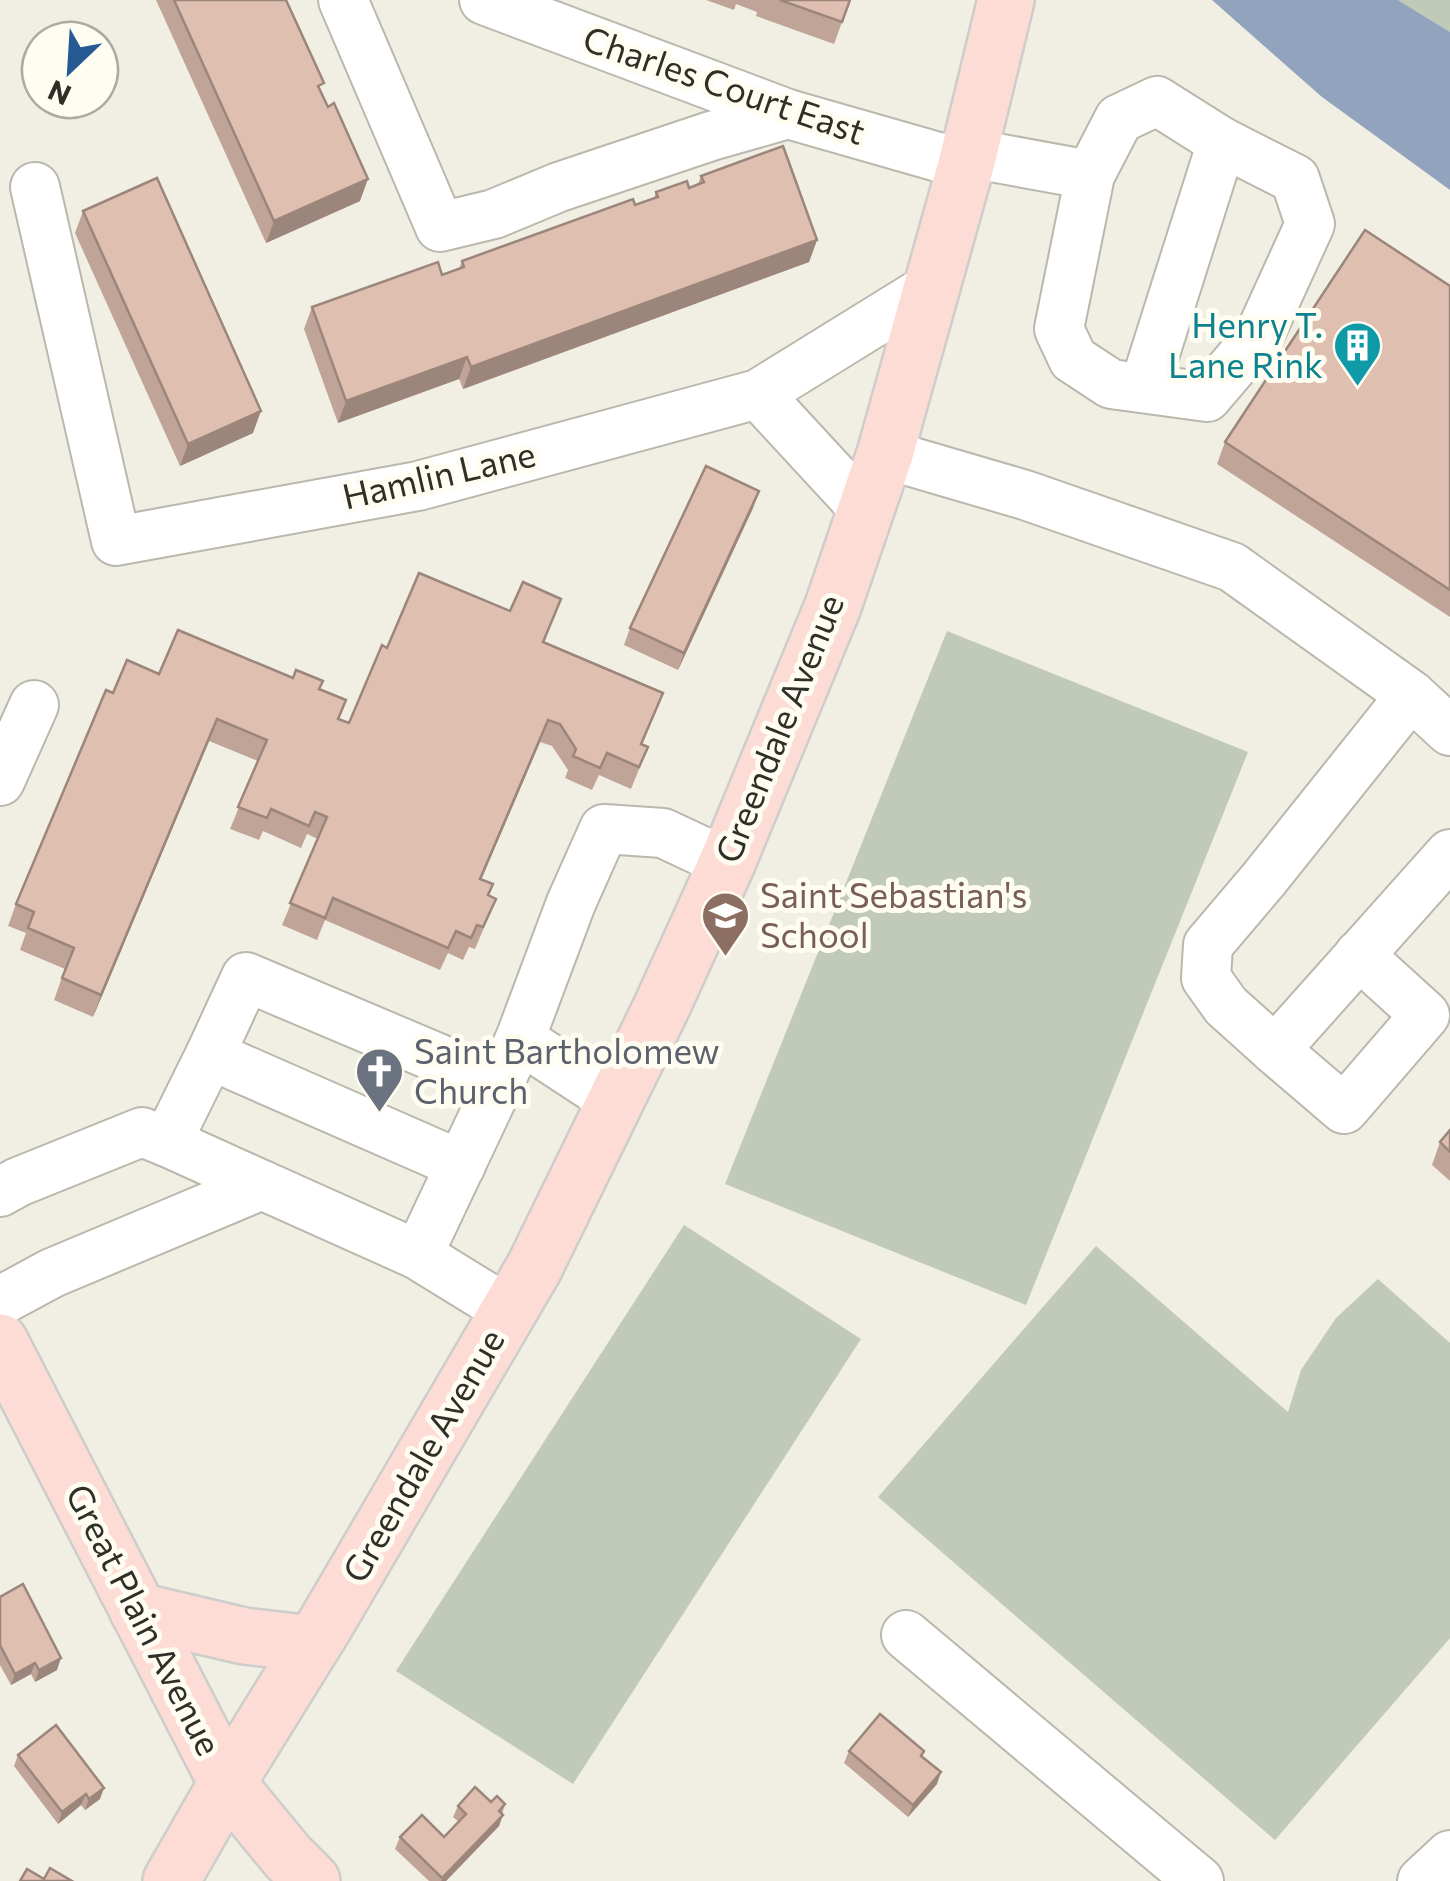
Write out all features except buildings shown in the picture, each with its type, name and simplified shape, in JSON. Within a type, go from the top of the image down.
[{"type":"main road","name":"Greendale Avenue","points":[[172,1881],[534,1268],[727,863],[833,606],[886,454],[1006,0]]},
{"type":"main road","name":"Great Plain Avenue","points":[[8,1375],[227,1783],[312,1881]]},
{"type":"main road","points":[[138,1611],[244,1636],[314,1644]]},
{"type":"street","points":[[343,0],[440,227],[494,214],[559,186],[788,114]]},
{"type":"street","name":"Charles Court East","points":[[484,0],[788,114],[967,159],[1090,176]]},
{"type":"street","points":[[1158,100],[1222,142],[1295,180],[1310,224],[1260,336],[1207,397],[1111,384],[1072,359],[1060,329],[1090,176],[1119,119],[1158,100]]},
{"type":"street","points":[[1144,388],[1222,142]]},
{"type":"street","name":"Hamlin Lane","points":[[35,187],[116,540],[418,486],[758,394],[931,287]]},
{"type":"street","points":[[758,394],[866,510]]},
{"type":"street","points":[[886,454],[1025,495],[1232,567],[1411,695],[1450,731]]},
{"type":"street","points":[[1359,955],[1425,1015],[1344,1109],[1226,1006],[1206,978],[1208,945],[1411,695]]},
{"type":"street","points":[[0,782],[34,705]]},
{"type":"street","points":[[418,1254],[520,1039],[571,902],[604,828],[663,833],[727,863]]},
{"type":"street","points":[[1275,1050],[1450,854]]},
{"type":"street","points":[[167,1142],[246,977],[499,1084]]},
{"type":"street","points":[[520,1039],[616,1102]]},
{"type":"street","points":[[210,1056],[461,1164]]},
{"type":"street","points":[[6,1173],[142,1132],[418,1254],[509,1310]]},
{"type":"street","points":[[0,1301],[52,1273],[262,1186]]},
{"type":"street","points":[[906,1635],[1199,1881]]},
{"type":"street","points":[[1422,1881],[1450,1854]]},
{"type":"green space","points":[[1398,0],[1450,0],[1450,32]]},
{"type":"green space","points":[[947,631],[1248,752],[1026,1305],[725,1184]]},
{"type":"green space","points":[[684,1225],[861,1339],[573,1784],[396,1671]]},
{"type":"green space","points":[[1096,1246],[1288,1412],[1301,1370],[1336,1318],[1378,1279],[1450,1343],[1450,1638],[1275,1840],[878,1497]]},
{"type":"water","points":[[1212,0],[1398,0],[1450,32],[1450,190],[1322,97]]},
{"type":"place","name":"Henry T. Lane Rink","points":[[1358,388]]},
{"type":"place","name":"Saint Sebastian's School","points":[[725,958]]},
{"type":"place","name":"Saint Bartholomew Church","points":[[379,1114]]}]
